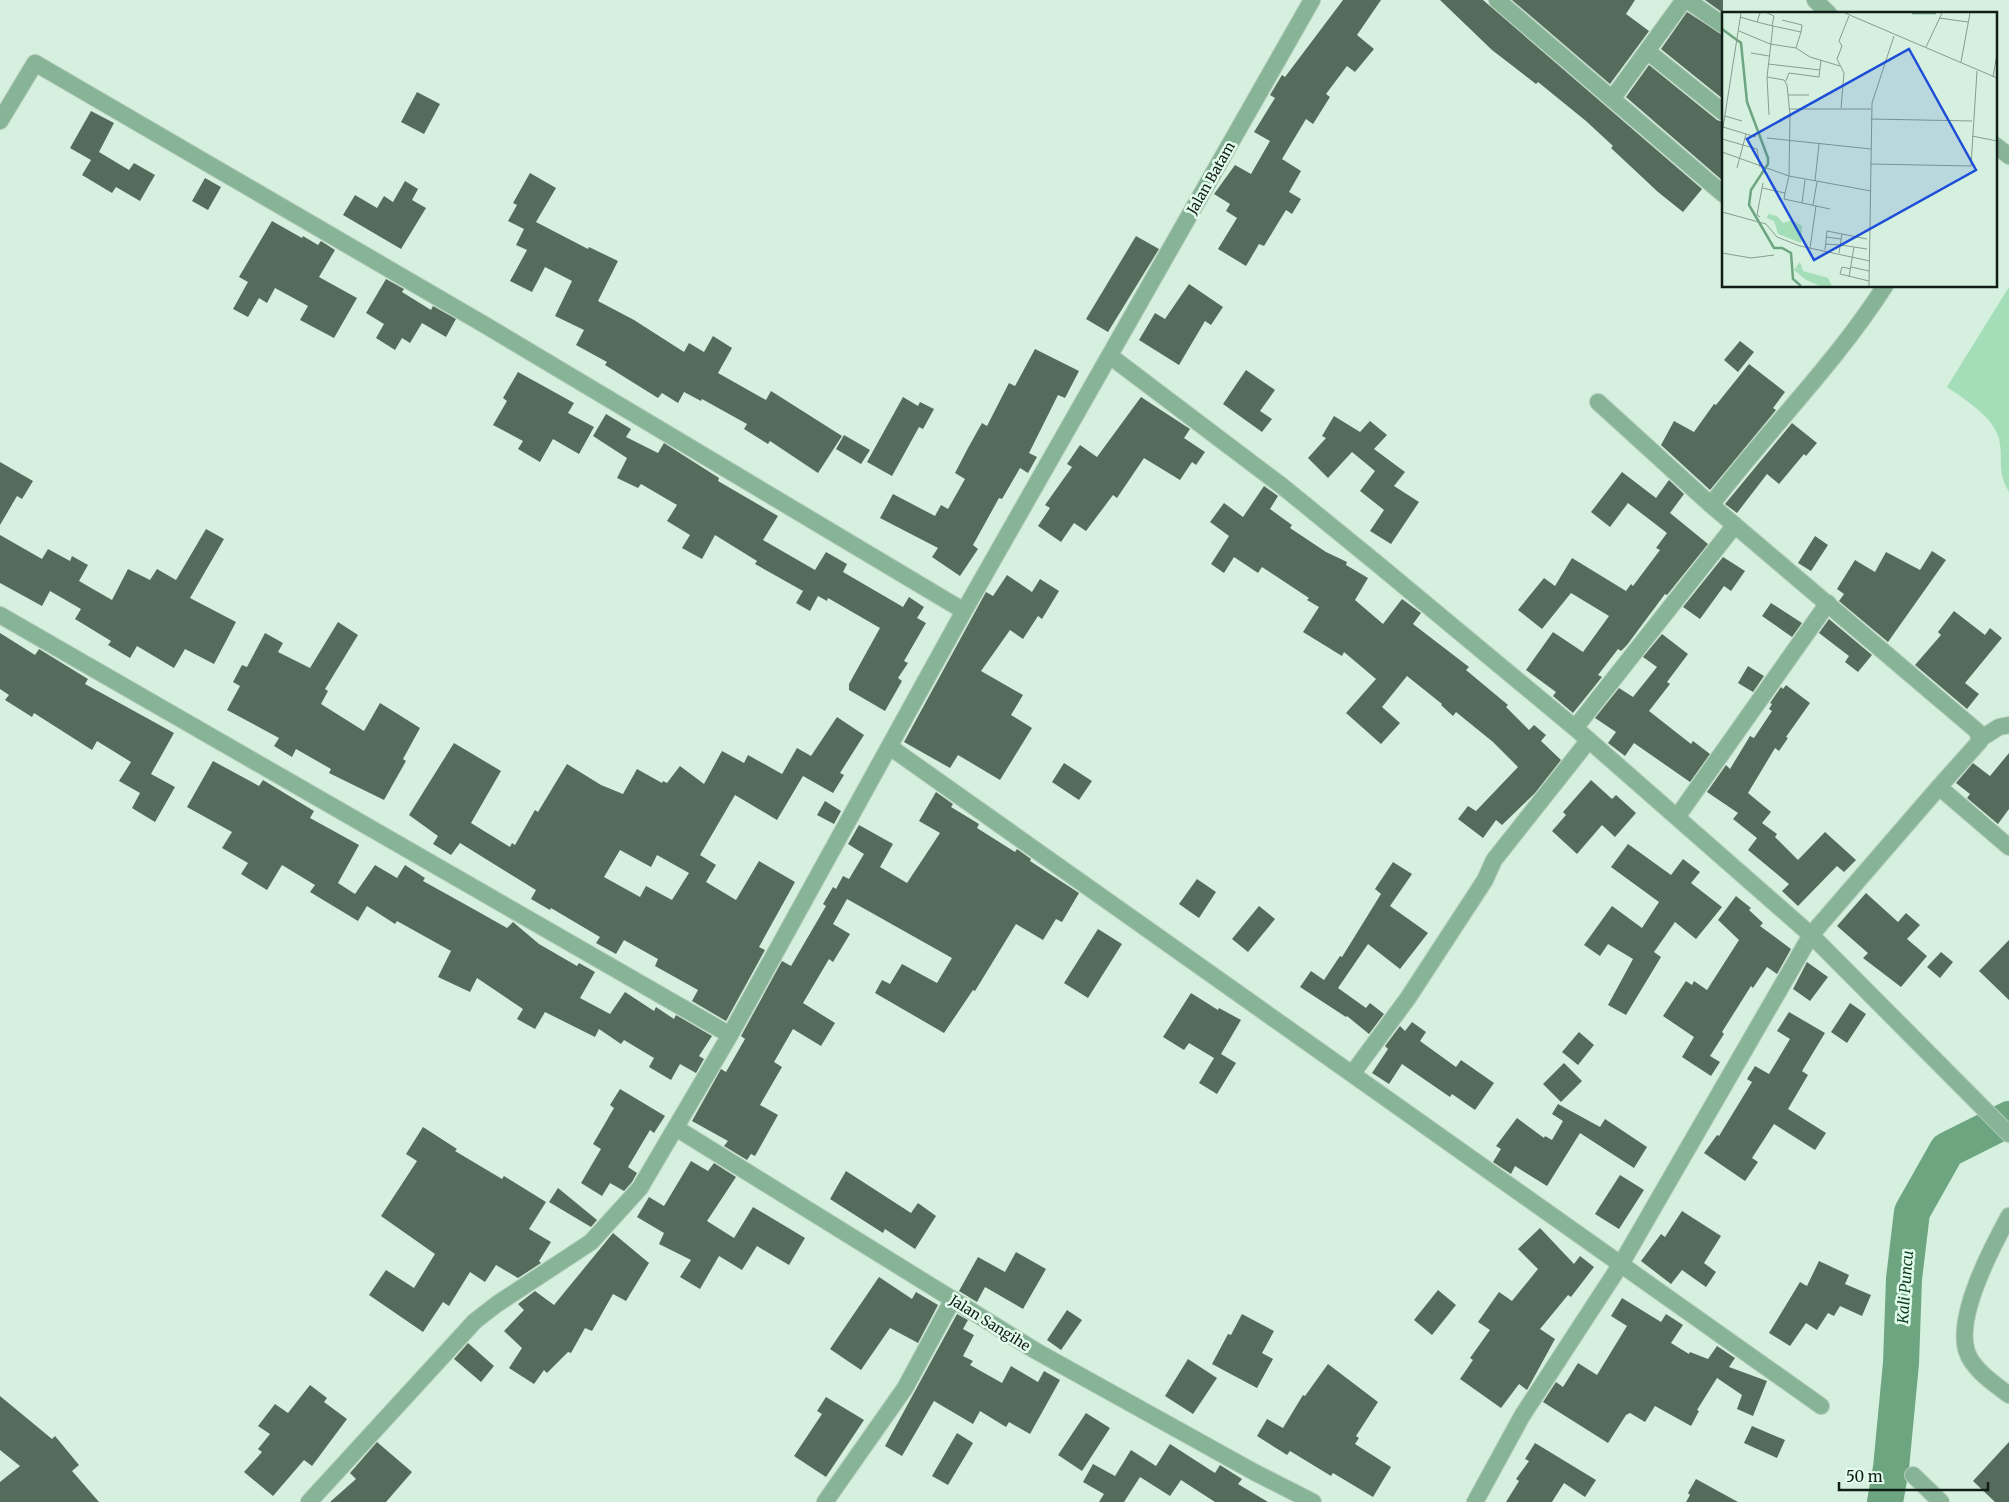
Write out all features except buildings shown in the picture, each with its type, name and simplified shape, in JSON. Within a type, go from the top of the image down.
[{"type":"street","name":"Jalan Batam","points":[[309,1502],[475,1321],[497,1304],[591,1242],[640,1188],[730,1035],[964,611],[1312,0]]},
{"type":"street","points":[[1497,0],[1722,193]]},
{"type":"street","points":[[1814,0],[1827,12]]},
{"type":"street","points":[[1612,99],[1682,1],[1722,24]]},
{"type":"street","points":[[1647,51],[1722,111]]},
{"type":"street","points":[[0,121],[35,63],[485,325],[964,611]]},
{"type":"street","points":[[1996,146],[2009,156]]},
{"type":"street","points":[[1710,505],[1751,452],[1847,341],[1884,288]]},
{"type":"street","points":[[1110,356],[1282,486],[1575,728],[1678,817],[1812,935],[2009,1134]]},
{"type":"street","points":[[1598,402],[1710,505],[1978,731],[1980,740]]},
{"type":"street","points":[[1575,728],[1735,525]]},
{"type":"street","points":[[1678,817],[1828,603]]},
{"type":"street","points":[[0,615],[730,1035]]},
{"type":"street","points":[[1474,1502],[1522,1416],[1621,1264],[1812,935],[1980,740],[1999,727],[2009,725]]},
{"type":"street","points":[[1352,1074],[1408,998],[1485,880],[1494,860],[1589,740]]},
{"type":"street","points":[[890,747],[1822,1406]]},
{"type":"street","points":[[1939,787],[2006,837]]},
{"type":"street","name":"Jalan Sangihe","points":[[676,1128],[1036,1351],[1313,1502]]},
{"type":"street","points":[[2009,1216],[1966,1312],[1965,1335],[1966,1352],[1973,1363],[2009,1395]]},
{"type":"street","points":[[825,1502],[905,1388],[953,1300]]},
{"type":"street","points":[[1913,1475],[1940,1502]]},
{"type":"green space","points":[[2009,287],[2009,492],[2003,477],[1999,439],[1996,431],[1978,409],[1947,387]]},
{"type":"waterway","name":"Kali Puncu","points":[[1885,1502],[1891,1468],[1901,1363],[1904,1279],[1912,1212],[1947,1150],[2009,1119]]}]
